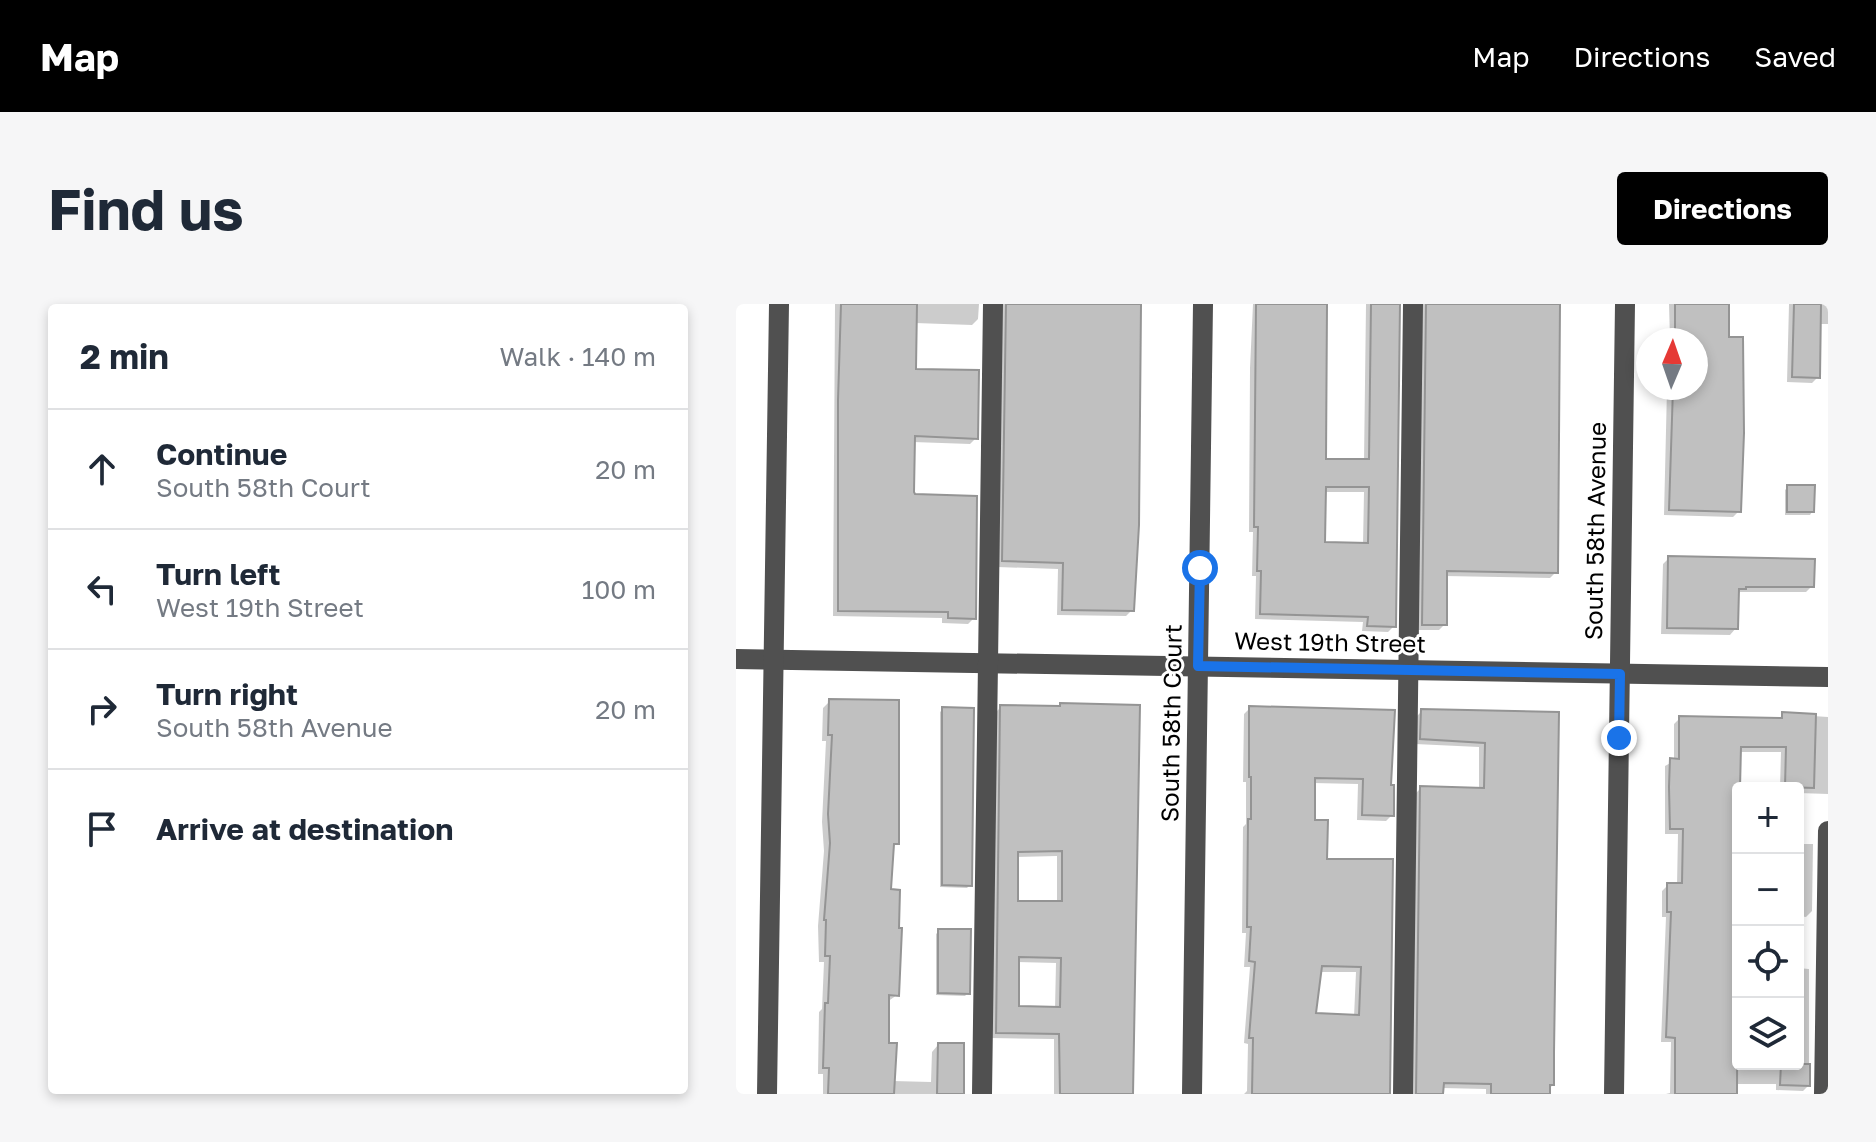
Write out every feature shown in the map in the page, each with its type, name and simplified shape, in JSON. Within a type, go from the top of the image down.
[{"type":"street","points":[[767,1094],[779,304]]},
{"type":"street","points":[[982,1094],[993,304]]},
{"type":"street","name":"South 58th Court","points":[[1192,1094],[1203,304]]},
{"type":"street","points":[[1403,1094],[1413,304]]},
{"type":"street","name":"South 58th Avenue","points":[[1614,1094],[1625,304]]},
{"type":"street","name":"West 19th Street","points":[[736,659],[1828,677]]},
{"type":"street","points":[[1824,1094],[1828,831]]},
{"type":"building","points":[[841,304],[917,304],[916,369],[979,370],[978,439],[915,436],[914,492],[977,496],[976,619],[948,618],[948,612],[838,611]]},
{"type":"building","points":[[1006,304],[1141,304],[1139,525],[1134,611],[1062,610],[1063,563],[1002,561]]},
{"type":"building","points":[[1256,304],[1327,304],[1326,459],[1369,459],[1371,304],[1400,304],[1396,627],[1367,626],[1368,617],[1260,614],[1258,527],[1254,527]],"holes":[[[1326,487],[1369,487],[1368,543],[1325,542]]]},
{"type":"building","points":[[1426,304],[1560,304],[1558,573],[1447,571],[1447,625],[1422,625]]},
{"type":"building","points":[[1675,304],[1729,304],[1729,337],[1743,337],[1741,512],[1669,510],[1673,400],[1708,400],[1708,328],[1675,328]]},
{"type":"building","points":[[1794,304],[1821,304],[1820,378],[1792,377]]},
{"type":"building","points":[[1787,485],[1815,485],[1814,512],[1787,512]]},
{"type":"building","points":[[1668,556],[1815,559],[1814,587],[1739,589],[1738,629],[1667,628]]},
{"type":"building","points":[[829,699],[899,700],[899,844],[894,844],[891,889],[900,890],[899,928],[902,928],[899,996],[889,995],[889,1043],[897,1043],[894,1094],[828,1094],[829,1068],[823,1068],[830,956],[825,956],[824,920],[830,843],[828,814],[832,735],[828,735]]},
{"type":"building","points":[[1060,703],[1140,705],[1133,1094],[1060,1094],[1059,1034],[996,1033],[1000,705],[1060,706]],"holes":[[[1062,851],[1062,901],[1018,901],[1018,852]],[[1019,957],[1061,958],[1060,1007],[1019,1006]]]},
{"type":"building","points":[[1249,706],[1395,710],[1391,785],[1394,785],[1394,816],[1362,815],[1363,779],[1315,778],[1315,820],[1328,820],[1327,859],[1393,859],[1390,1094],[1252,1094],[1253,1038],[1249,1038],[1255,962],[1249,961],[1251,927],[1247,927],[1248,819],[1251,819]],"holes":[[[1322,966],[1361,967],[1359,1015],[1316,1013]]]},
{"type":"building","points":[[942,707],[974,708],[972,886],[942,885]]},
{"type":"building","points":[[1421,709],[1559,712],[1554,1085],[1550,1085],[1550,1094],[1491,1094],[1491,1084],[1444,1083],[1443,1094],[1416,1094],[1420,786],[1484,788],[1485,743],[1420,739]]},
{"type":"building","points":[[1782,712],[1816,714],[1814,788],[1804,788],[1804,782],[1785,782],[1786,747],[1741,747],[1740,782],[1732,782],[1732,1070],[1737,1070],[1737,1094],[1675,1094],[1675,1038],[1666,1037],[1671,912],[1667,912],[1667,883],[1682,883],[1683,829],[1670,829],[1669,787],[1670,758],[1679,759],[1679,716],[1782,718]]},
{"type":"building","points":[[938,929],[971,929],[970,994],[938,993]]},
{"type":"building","points":[[938,1043],[964,1043],[964,1094],[937,1094]]},
{"type":"building","points":[[1804,1064],[1810,1064],[1810,1086],[1780,1085],[1781,1070],[1804,1070]]},
{"type":"route","points":[[1200,568],[1198,666],[1620,674],[1619,738]]}]
